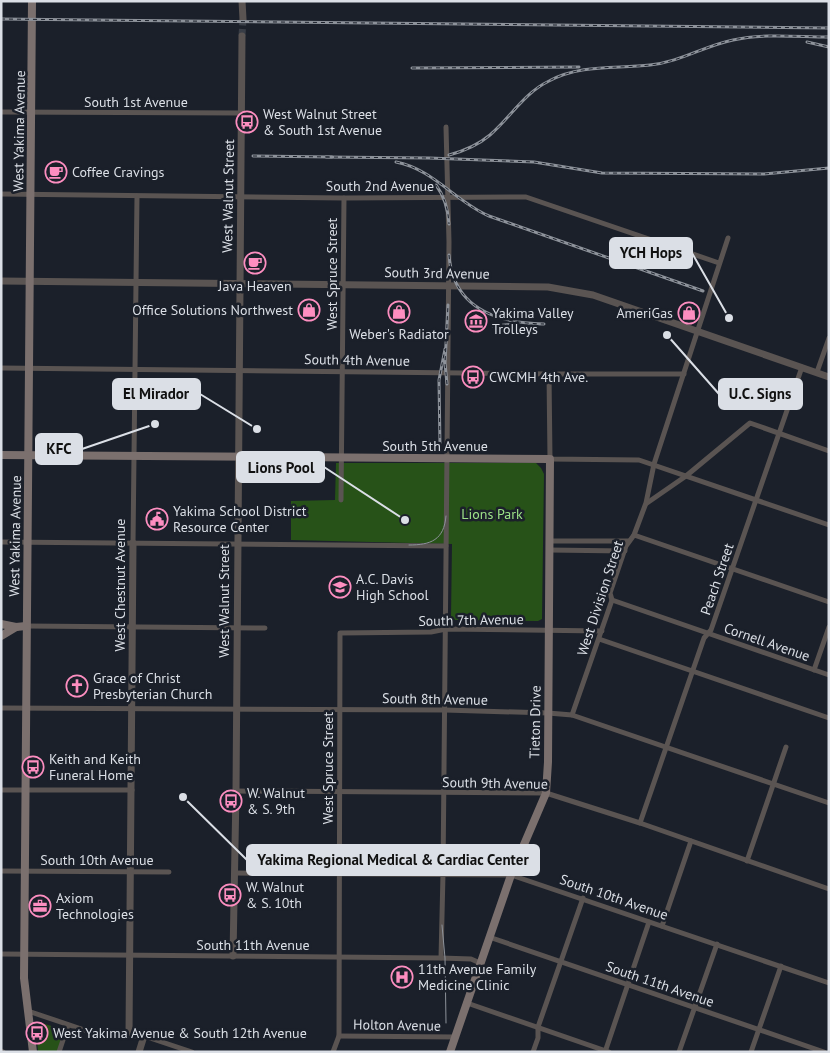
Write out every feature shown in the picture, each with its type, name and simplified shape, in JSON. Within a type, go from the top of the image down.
[{"type":"main road","name":"West Yakima Avenue","points":[[32,1],[24,978],[33,1052]]},
{"type":"main road","name":"South 5th Avenue","points":[[1,455],[550,459]]},
{"type":"main road","name":"Tieton Drive","points":[[450,1052],[510,875],[546,793],[550,459]]},
{"type":"main road","points":[[1,624],[16,627],[26,626]]},
{"type":"main road","points":[[1,636],[16,627]]},
{"type":"street","points":[[242,1],[242,19]]},
{"type":"street","name":"West Walnut Street","points":[[233,956],[242,36]]},
{"type":"street","name":"South 1st Avenue","points":[[1,112],[241,113]]},
{"type":"street","points":[[441,958],[449,224],[446,127]]},
{"type":"street","name":"South 2nd Avenue","points":[[1,194],[532,198],[719,263]]},
{"type":"street","name":"West Chestnut Avenue","points":[[129,1035],[133,626],[132,543],[137,196]]},
{"type":"street","name":"West Spruce Street","points":[[341,500],[344,198]]},
{"type":"street","name":"West Division Street","points":[[572,716],[612,600],[610,593],[628,541],[634,534],[646,503],[654,464],[728,238]]},
{"type":"street","name":"South 3rd Avenue","points":[[1,281],[548,287],[593,295],[829,377]]},
{"type":"street","points":[[816,372],[829,338]]},
{"type":"street","name":"Peach Street","points":[[640,823],[704,638],[711,630],[802,367]]},
{"type":"street","name":"South 4th Avenue","points":[[1,368],[684,374]]},
{"type":"street","name":"Tieton Drive","points":[[549,374],[550,459]]},
{"type":"street","points":[[646,503],[686,476],[750,423],[829,451]]},
{"type":"street","name":"South 5th Avenue","points":[[550,459],[638,460],[829,525]]},
{"type":"street","points":[[634,534],[829,602]]},
{"type":"street","points":[[550,541],[628,541]]},
{"type":"street","points":[[1,542],[446,546]]},
{"type":"street","points":[[549,550],[625,551]]},
{"type":"street","name":"Cornell Avenue","points":[[612,600],[829,675]]},
{"type":"street","points":[[26,626],[265,628]]},
{"type":"street","points":[[814,670],[829,628]]},
{"type":"street","name":"South 7th Avenue","points":[[340,633],[431,632],[446,629],[602,631]]},
{"type":"street","name":"West Spruce Street","points":[[334,1052],[339,1036],[340,633]]},
{"type":"street","points":[[599,638],[829,718]]},
{"type":"street","name":"South 8th Avenue","points":[[1,708],[445,710],[548,713],[572,716],[829,803]]},
{"type":"street","points":[[747,861],[786,747]]},
{"type":"street","points":[[1,790],[132,790]]},
{"type":"street","name":"South 9th Avenue","points":[[236,790],[546,793],[640,823],[829,889]]},
{"type":"street","points":[[662,926],[690,841]]},
{"type":"street","name":"South 10th Avenue","points":[[1,872],[169,872]]},
{"type":"street","name":"South 10th Avenue","points":[[234,873],[510,875],[583,898],[829,983]]},
{"type":"street","points":[[533,1052],[538,1038],[538,1027],[583,898]]},
{"type":"street","points":[[467,1003],[606,1051],[649,922]]},
{"type":"street","name":"South 11th Avenue","points":[[488,937],[824,1052]]},
{"type":"street","points":[[679,1052],[717,944]]},
{"type":"street","name":"South 11th Avenue","points":[[1,954],[441,958],[471,959],[480,963]]},
{"type":"street","points":[[751,1052],[781,966]]},
{"type":"street","points":[[28,1011],[102,1036],[144,1036],[192,1052]]},
{"type":"street","points":[[59,1052],[68,1025]]},
{"type":"street","points":[[139,1052],[144,1036]]},
{"type":"street","name":"Holton Avenue","points":[[339,1036],[455,1037]]},
{"type":"green space","name":"Lions Park","points":[[336,463],[536,463],[544,474],[542,619],[538,621],[455,620],[451,617],[452,544],[291,540],[291,501],[335,500]]},
{"type":"green space","points":[[38,1022],[65,1030],[58,1052],[38,1052],[36,1026]]},
{"type":"tunnel","points":[[242,36],[243,19]]},
{"type":"tram line","points":[[409,545],[424,544],[435,540],[442,531],[446,516]]},
{"type":"tram line","points":[[442,925],[445,958],[446,1023]]},
{"type":"railway","points":[[1,19],[829,28]]},
{"type":"railway","points":[[449,155],[460,152],[485,139],[532,92],[549,81],[573,72],[661,63],[722,43],[745,38],[769,36],[829,37]]},
{"type":"railway","points":[[807,42],[829,47]]},
{"type":"railway","points":[[412,68],[579,67]]},
{"type":"railway","points":[[253,156],[332,157]]},
{"type":"railway","points":[[326,157],[534,162],[602,173],[764,174],[829,168]]},
{"type":"railway","points":[[396,162],[422,171],[466,203],[489,216],[703,291]]},
{"type":"railway","points":[[436,185],[446,203],[449,224]]},
{"type":"railway","points":[[449,255],[452,273],[459,288],[469,300],[481,309],[495,316],[510,320],[544,324]]},
{"type":"railway","points":[[447,384],[445,363],[448,305]]},
{"type":"railway","points":[[493,326],[515,324]]},
{"type":"railway","points":[[440,446],[439,380],[445,349]]},
{"type":"place","name":"West Walnut Street & South 1st Avenue","points":[[247,122]]},
{"type":"place","name":"Coffee Cravings","points":[[56,172]]},
{"type":"place","name":"Java Heaven","points":[[255,263]]},
{"type":"place","name":"Office Solutions Northwest","points":[[309,310]]},
{"type":"place","name":"Weber's Radiator","points":[[399,312]]},
{"type":"place","name":"AmeriGas","points":[[689,313]]},
{"type":"place","name":"YCH Hops","points":[[729,318]]},
{"type":"place","name":"Yakima Valley Trolleys","points":[[476,321]]},
{"type":"place","name":"U.C. Signs","points":[[667,335]]},
{"type":"place","name":"CWCMH 4th Ave.","points":[[473,377]]},
{"type":"place","name":"KFC","points":[[155,424]]},
{"type":"place","name":"El Mirador","points":[[257,429]]},
{"type":"place","name":"Yakima School District Resource Center","points":[[157,519]]},
{"type":"place","name":"Lions Pool","points":[[405,520]]},
{"type":"place","name":"A.C. Davis High School","points":[[340,587]]},
{"type":"place","name":"Grace of Christ Presbyterian Church","points":[[77,686]]},
{"type":"place","name":"Keith and Keith Funeral Home","points":[[33,767]]},
{"type":"place","name":"Yakima Regional Medical & Cardiac Center","points":[[183,797]]},
{"type":"place","name":"W. Walnut & S. 9th","points":[[231,801]]},
{"type":"place","name":"W. Walnut & S. 10th","points":[[230,895]]},
{"type":"place","name":"Axiom Technologies","points":[[40,906]]},
{"type":"place","name":"11th Avenue Family Medicine Clinic","points":[[402,977]]},
{"type":"place","name":"West Yakima Avenue & South 12th Avenue","points":[[37,1033]]}]
